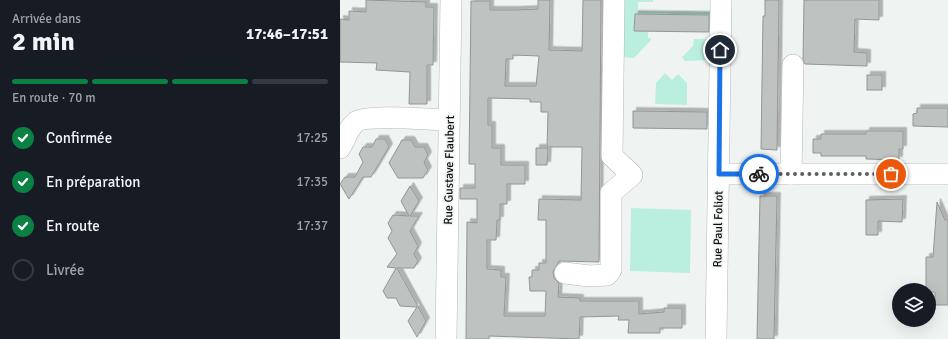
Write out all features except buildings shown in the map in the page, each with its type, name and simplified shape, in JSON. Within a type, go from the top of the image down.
[{"type":"street","name":"Rue Gustave Flaubert","points":[[446,339],[451,0]]},
{"type":"street","points":[[565,273],[589,276],[607,275],[611,270],[611,193],[632,174],[612,156],[614,0]]},
{"type":"street","name":"Rue Paul Foliot","points":[[716,339],[721,0]]},
{"type":"street","points":[[791,174],[793,65]]},
{"type":"street","points":[[340,148],[347,131],[357,121],[370,118],[449,120]]},
{"type":"street","points":[[719,174],[948,174]]},
{"type":"green space","points":[[620,0],[653,0],[653,2],[638,2],[638,11],[710,12],[710,15],[635,14],[634,31],[648,31],[648,38],[651,38],[651,40],[634,58],[619,57]]},
{"type":"green space","points":[[694,39],[709,39],[709,60],[685,61],[682,57],[693,46]]},
{"type":"green space","points":[[665,73],[672,80],[678,74],[687,83],[687,105],[655,104],[656,83]]},
{"type":"green space","points":[[631,208],[691,210],[690,273],[630,271]]},
{"type":"way so far","points":[[759,174],[891,174]]},
{"type":"route","points":[[720,50],[719,174],[759,174]]}]
